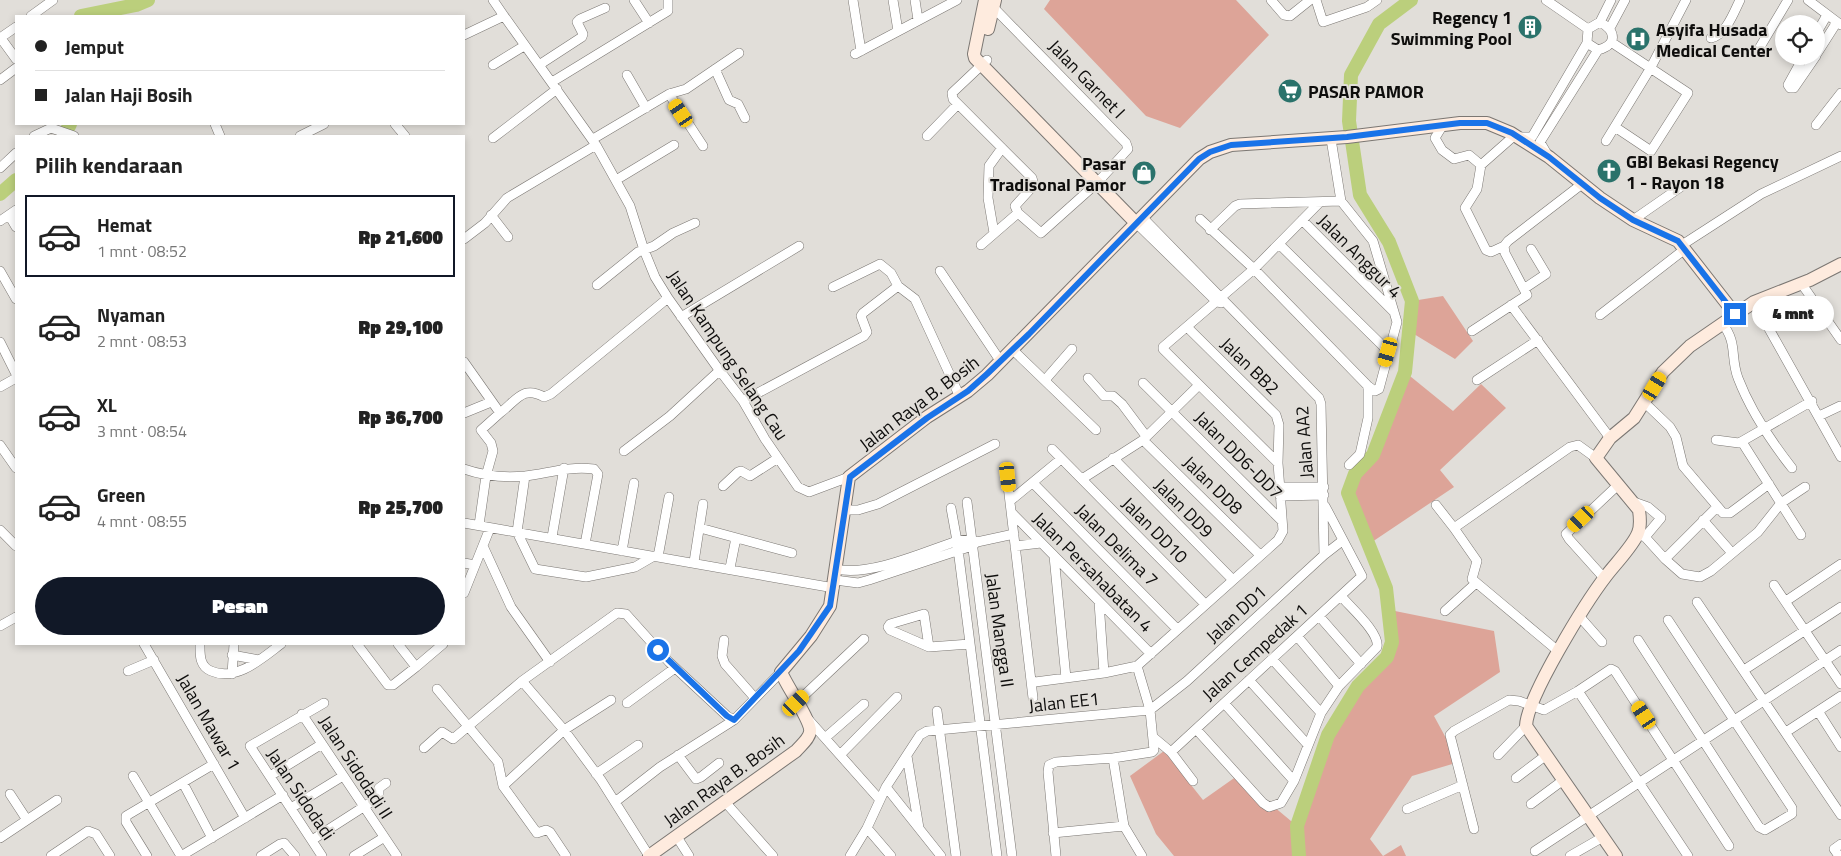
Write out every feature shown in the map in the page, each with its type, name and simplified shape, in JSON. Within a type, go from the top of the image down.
[{"type":"main road","points":[[991,2],[974,54],[1139,220]]},
{"type":"main road","name":"Jalan Raya B. Bosih","points":[[850,477],[927,418],[960,397],[1001,362],[1199,159],[1210,152],[1231,145],[1331,139],[1443,125],[1487,123],[1516,136],[1549,157],[1582,184],[1633,220],[1672,237],[1684,247]]},
{"type":"main road","points":[[1684,247],[1735,314]]},
{"type":"main road","points":[[1616,856],[1590,817],[1562,781],[1526,726],[1526,717],[1531,704],[1558,652],[1604,578],[1642,535],[1639,510],[1596,458],[1610,438],[1634,418],[1663,372],[1672,362],[1722,323],[1754,302],[1841,264]]},
{"type":"main road","points":[[808,719],[796,703],[780,672],[823,619],[830,606],[850,477]]},
{"type":"main road","name":"Jalan Raya B. Bosih","points":[[649,856],[726,803],[796,751],[808,737],[810,730],[808,719]]},
{"type":"street","points":[[32,15],[53,0]]},
{"type":"street","name":"Jalan Kampung Selang Cau","points":[[493,0],[594,142],[630,206],[655,277],[719,371],[744,401],[778,458],[798,487],[809,492],[850,477]]},
{"type":"street","points":[[634,0],[649,23]]},
{"type":"street","points":[[493,138],[554,85],[668,11],[668,0]]},
{"type":"street","points":[[853,0],[858,52],[957,0]]},
{"type":"street","points":[[893,0],[898,31]]},
{"type":"street","points":[[915,0],[918,20]]},
{"type":"street","points":[[1271,0],[1284,15],[1290,16],[1310,0]]},
{"type":"street","points":[[1316,0],[1323,22],[1363,3],[1377,0]]},
{"type":"street","points":[[1588,29],[1600,22],[1611,0]]},
{"type":"street","points":[[1610,28],[1626,0]]},
{"type":"street","points":[[1606,141],[1650,69],[1686,0]]},
{"type":"street","points":[[1711,38],[1717,37],[1724,28],[1740,0]]},
{"type":"street","points":[[1757,52],[1788,0]]},
{"type":"street","points":[[1808,0],[1839,23],[1825,43]]},
{"type":"street","points":[[1550,1],[1588,29]]},
{"type":"street","name":"Jalan Garnet I","points":[[991,2],[1126,143],[1127,153],[1100,180]]},
{"type":"street","points":[[540,65],[582,37],[583,34],[578,22],[580,18],[605,8]]},
{"type":"street","points":[[465,35],[504,16]]},
{"type":"street","points":[[1540,142],[1598,50],[1605,48],[1611,42],[1613,35],[1610,28],[1600,22]]},
{"type":"street","points":[[15,28],[0,38],[15,58]]},
{"type":"street","points":[[1532,137],[1587,43],[1588,29]]},
{"type":"street","points":[[1611,42],[1650,69],[1687,91],[1687,95],[1651,152],[1616,127]]},
{"type":"street","points":[[1587,43],[1598,50]]},
{"type":"street","points":[[494,65],[524,46]]},
{"type":"street","points":[[465,238],[492,215],[506,198],[669,94],[686,89],[739,52]]},
{"type":"street","points":[[984,62],[952,93],[953,99],[1034,181],[1034,185],[1016,202],[1018,213],[1041,234],[1100,180]]},
{"type":"street","points":[[1799,65],[1788,85],[1790,88],[1794,88],[1810,65]]},
{"type":"street","points":[[0,80],[15,69]]},
{"type":"street","points":[[715,69],[729,100],[738,104],[745,118]]},
{"type":"street","points":[[627,75],[646,108]]},
{"type":"street","points":[[1816,125],[1841,93]]},
{"type":"street","points":[[669,94],[703,146]]},
{"type":"street","points":[[928,136],[958,104]]},
{"type":"street","points":[[302,135],[322,125]]},
{"type":"street","points":[[396,125],[404,135]]},
{"type":"street","points":[[1443,125],[1435,138],[1442,150],[1454,159],[1466,155],[1472,156],[1481,165]]},
{"type":"street","points":[[36,135],[52,128],[59,128],[72,135]]},
{"type":"street","points":[[1549,157],[1540,142],[1532,137],[1516,136],[1481,165],[1477,189],[1465,208],[1486,250],[1491,252],[1504,246],[1520,230],[1582,184]]},
{"type":"street","points":[[1200,219],[1254,269],[1368,386],[1375,391],[1380,389],[1397,322],[1373,241],[1341,201],[1331,139]]},
{"type":"street","points":[[616,180],[674,145]]},
{"type":"street","points":[[994,234],[988,198],[989,166],[1002,148]]},
{"type":"street","points":[[0,168],[15,154]]},
{"type":"street","points":[[1600,315],[1684,247],[1760,194],[1841,156]]},
{"type":"street","points":[[1633,220],[1685,184]]},
{"type":"street","points":[[1210,230],[1235,206],[1240,204],[1341,201]]},
{"type":"street","points":[[1278,463],[1163,350],[1164,345],[1221,301],[1320,202]]},
{"type":"street","points":[[0,221],[13,213]]},
{"type":"street","points":[[981,245],[1018,213]]},
{"type":"street","points":[[492,215],[508,236]]},
{"type":"street","name":"Jalan AA2","points":[[1139,220],[1318,398],[1321,404],[1324,555]]},
{"type":"street","name":"Jalan Anggur 4","points":[[1302,220],[1395,314]]},
{"type":"street","points":[[597,285],[644,250],[695,223]]},
{"type":"street","points":[[1279,244],[1388,352]]},
{"type":"street","points":[[681,317],[800,246]]},
{"type":"street","points":[[1472,332],[1527,295],[1505,253],[1504,246]]},
{"type":"street","points":[[1525,288],[1546,274],[1531,249]]},
{"type":"street","points":[[833,287],[880,264],[888,269],[898,286],[914,300],[960,397]]},
{"type":"street","points":[[0,271],[15,297]]},
{"type":"street","points":[[940,271],[1001,362]]},
{"type":"street","points":[[1801,283],[1841,340]]},
{"type":"street","points":[[744,401],[864,336],[867,332],[860,316],[862,313],[898,286]]},
{"type":"street","points":[[479,525],[486,476],[493,451],[481,430],[527,391],[534,391],[544,397],[551,394],[668,298]]},
{"type":"street","points":[[1754,302],[1812,402],[1841,458]]},
{"type":"street","points":[[1511,305],[1610,438]]},
{"type":"street","points":[[1722,323],[1733,343],[1738,378],[1762,429],[1792,468]]},
{"type":"street","name":"Jalan BB2","points":[[1187,328],[1276,415],[1279,425],[1278,463],[1282,521]]},
{"type":"street","points":[[1477,380],[1538,340]]},
{"type":"street","points":[[0,342],[15,372]]},
{"type":"street","points":[[1045,380],[1072,349]]},
{"type":"street","points":[[1013,350],[1096,430]]},
{"type":"street","points":[[465,363],[500,413]]},
{"type":"street","points":[[624,451],[670,416],[719,371]]},
{"type":"street","name":"Jalan DD8","points":[[1088,378],[1104,396],[1113,396],[1122,404],[1144,438],[1260,554]]},
{"type":"street","points":[[0,387],[15,379]]},
{"type":"street","name":"Jalan DD6-DD7","points":[[1143,383],[1282,521]]},
{"type":"street","points":[[1082,479],[1144,438],[1173,413],[1198,386]]},
{"type":"street","points":[[1349,465],[1360,454],[1368,418],[1368,386]]},
{"type":"street","points":[[465,414],[491,402]]},
{"type":"street","points":[[1716,440],[1733,443],[1742,442],[1812,402]]},
{"type":"street","points":[[1645,403],[1670,427],[1676,437],[1683,466],[1723,513],[1728,514],[1769,484]]},
{"type":"street","points":[[1818,416],[1841,406]]},
{"type":"street","points":[[1742,442],[1801,535]]},
{"type":"street","points":[[844,510],[858,510],[878,504],[995,444]]},
{"type":"street","points":[[0,445],[15,467]]},
{"type":"street","points":[[1454,528],[1570,447],[1578,445],[1596,458]]},
{"type":"street","name":"Jalan DD10","points":[[1052,449],[1205,604]]},
{"type":"street","points":[[723,486],[738,472],[741,471],[750,476],[778,458]]},
{"type":"street","name":"Jalan DD9","points":[[1112,458],[1233,580]]},
{"type":"street","points":[[1010,501],[1061,459]]},
{"type":"street","points":[[465,469],[486,476],[525,476],[564,468],[594,469],[598,474],[585,544]]},
{"type":"street","points":[[552,537],[564,468]]},
{"type":"street","points":[[525,476],[517,532],[535,569],[586,577],[635,567],[656,556],[669,497]]},
{"type":"street","points":[[1008,477],[1033,698]]},
{"type":"street","points":[[622,551],[634,483]]},
{"type":"street","name":"Jalan Delima 7","points":[[1033,483],[1177,629]]},
{"type":"street","points":[[1604,578],[1566,534],[1618,485]]},
{"type":"street","points":[[1634,502],[1648,507],[1661,518],[1642,535],[1682,574],[1700,577],[1711,571],[1758,532],[1780,503],[1805,487]]},
{"type":"street","points":[[1280,491],[1324,496],[1342,541]]},
{"type":"street","name":"Jalan Mangga II","points":[[967,502],[974,542],[1012,856]]},
{"type":"street","points":[[694,562],[703,504]]},
{"type":"street","points":[[1436,505],[1477,561],[1472,577],[1476,583],[1558,652]]},
{"type":"street","points":[[1665,559],[1717,507]]},
{"type":"street","name":"Jalan Mangga II","points":[[950,508],[957,545],[997,856]]},
{"type":"street","name":"Jalan Persahabatan 4","points":[[1012,513],[1151,654]]},
{"type":"street","points":[[1704,520],[1732,553]]},
{"type":"street","points":[[1031,680],[1035,682],[1104,674],[1138,666],[1282,535],[1282,521]]},
{"type":"street","points":[[465,523],[730,568],[858,582],[870,580],[957,545],[1014,534]]},
{"type":"street","points":[[465,591],[490,528]]},
{"type":"street","points":[[700,528],[792,553]]},
{"type":"street","points":[[0,530],[15,545]]},
{"type":"street","points":[[730,568],[736,538]]},
{"type":"street","name":"Jalan DD1","points":[[1150,710],[1187,681],[1324,555],[1342,541]]},
{"type":"street","name":"Jalan Cempedak 1","points":[[1170,752],[1362,576],[1342,541]]},
{"type":"street","points":[[1015,546],[1041,543]]},
{"type":"street","points":[[482,546],[511,607],[550,662]]},
{"type":"street","points":[[1054,556],[1066,678]]},
{"type":"street","points":[[465,562],[475,564]]},
{"type":"street","points":[[1786,601],[1841,564]]},
{"type":"street","points":[[1445,611],[1476,583]]},
{"type":"street","points":[[1774,586],[1841,684]]},
{"type":"street","points":[[1196,729],[1269,807],[1281,803],[1294,781],[1321,713],[1339,686],[1377,647],[1378,642],[1374,634],[1341,596]]},
{"type":"street","points":[[1100,602],[1104,674]]},
{"type":"street","points":[[1697,602],[1841,815]]},
{"type":"street","points":[[1744,670],[1841,608]]},
{"type":"street","points":[[424,748],[442,732],[453,740],[522,681],[622,612],[675,668],[727,716],[734,720]]},
{"type":"street","points":[[929,647],[924,614],[890,624],[888,627],[890,630],[929,647],[970,644]]},
{"type":"street","points":[[1319,616],[1361,664]]},
{"type":"street","points":[[1580,617],[1602,642]]},
{"type":"street","points":[[0,626],[15,618]]},
{"type":"street","points":[[1638,640],[1759,827],[1765,830],[1792,814],[1792,808],[1668,620]]},
{"type":"street","points":[[1297,636],[1339,686]]},
{"type":"street","points":[[796,703],[864,639]]},
{"type":"street","points":[[724,640],[722,656],[724,664],[754,697]]},
{"type":"street","name":"Jalan Mawar 1","points":[[145,645],[245,818]]},
{"type":"street","points":[[200,645],[200,657],[207,670],[224,676],[232,674],[259,660],[279,645]]},
{"type":"street","points":[[232,674],[234,645]]},
{"type":"street","points":[[358,645],[388,685],[393,685],[442,645]]},
{"type":"street","points":[[399,645],[416,667]]},
{"type":"street","points":[[1535,852],[1590,817],[1638,782],[1765,702],[1841,650]]},
{"type":"street","points":[[232,655],[259,660]]},
{"type":"street","points":[[1272,659],[1321,713]]},
{"type":"street","points":[[128,671],[154,660]]},
{"type":"street","points":[[1056,856],[1048,772],[1049,765],[1056,762],[1149,754],[1154,750],[1150,710],[1138,666]]},
{"type":"street","points":[[627,703],[675,668]]},
{"type":"street","points":[[1474,829],[1450,735],[1509,700],[1531,704],[1544,710],[1614,670],[1674,759],[1729,846]]},
{"type":"street","points":[[615,802],[678,755],[734,720],[780,672]]},
{"type":"street","points":[[1249,680],[1308,745]]},
{"type":"street","points":[[522,681],[564,730],[596,774],[649,856]]},
{"type":"street","points":[[437,689],[498,762],[503,786],[537,833],[548,830],[566,856]]},
{"type":"street","points":[[1578,691],[1688,856]]},
{"type":"street","points":[[1786,732],[1841,696]]},
{"type":"street","points":[[840,755],[897,697]]},
{"type":"street","points":[[503,786],[564,730],[611,700]]},
{"type":"street","name":"Jalan Sidodadi","points":[[322,856],[250,746],[302,714],[324,703]]},
{"type":"street","points":[[1224,703],[1294,781]]},
{"type":"street","points":[[825,738],[864,704]]},
{"type":"street","name":"Jalan EE1","points":[[850,856],[868,828],[886,787],[920,734],[928,731],[997,726],[1150,710]]},
{"type":"street","points":[[937,711],[956,856]]},
{"type":"street","points":[[1818,711],[1841,747]]},
{"type":"street","name":"Jalan Sidodadi II","points":[[302,714],[397,856]]},
{"type":"street","points":[[808,719],[880,800]]},
{"type":"street","points":[[1498,755],[1526,726]]},
{"type":"street","points":[[1153,737],[1170,752],[1193,781]]},
{"type":"street","points":[[270,776],[322,744]]},
{"type":"street","points":[[596,774],[638,745]]},
{"type":"street","points":[[678,755],[696,778],[701,778],[719,763]]},
{"type":"street","points":[[907,756],[919,828]]},
{"type":"street","points":[[1516,778],[1545,756]]},
{"type":"street","points":[[1113,758],[1124,826],[1142,856]]},
{"type":"street","points":[[147,856],[125,819],[149,802],[214,764]]},
{"type":"street","points":[[133,776],[181,856],[283,795]]},
{"type":"street","points":[[291,808],[343,776]]},
{"type":"street","points":[[1531,804],[1562,781]]},
{"type":"street","points":[[183,783],[212,838]]},
{"type":"street","points":[[312,840],[379,797],[379,788],[386,783]]},
{"type":"street","points":[[1407,809],[1463,785]]},
{"type":"street","points":[[886,787],[941,856]]},
{"type":"street","points":[[10,794],[27,820]]},
{"type":"street","points":[[1832,802],[1841,796]]},
{"type":"street","points":[[0,838],[57,800]]},
{"type":"street","points":[[726,803],[773,856]]},
{"type":"street","points":[[1053,833],[1124,826]]},
{"type":"street","points":[[868,828],[891,856]]},
{"type":"street","points":[[54,855],[88,831],[92,831],[110,856]]},
{"type":"street","points":[[677,837],[689,856]]},
{"type":"street","points":[[1570,856],[1603,837]]},
{"type":"street","points":[[354,856],[384,838]]},
{"type":"street","points":[[261,856],[280,844],[284,844],[295,856]]},
{"type":"street","points":[[1839,856],[1834,849],[1841,844]]},
{"type":"shaded area","points":[[1050,0],[1236,0],[1269,35],[1180,128],[1146,116],[1044,9]]},
{"type":"shaded area","points":[[1443,296],[1473,341],[1455,359],[1409,331],[1412,301]]},
{"type":"shaded area","points":[[1405,372],[1453,411],[1481,384],[1506,408],[1440,470],[1454,487],[1369,544],[1348,493],[1355,474],[1373,455]]},
{"type":"shaded area","points":[[1390,610],[1494,631],[1500,672],[1434,716],[1459,762],[1412,776],[1370,839],[1383,856],[1174,856],[1156,834],[1130,776],[1164,751],[1203,800],[1237,776],[1297,826],[1328,735],[1358,686],[1387,657],[1392,642]]},
{"type":"shaded area","points":[[1401,845],[1406,856],[1383,856]]},
{"type":"waterway","points":[[86,15],[136,5],[148,0]]},
{"type":"waterway","points":[[1299,856],[1297,826],[1328,735],[1358,686],[1387,657],[1392,642],[1386,588],[1348,493],[1355,474],[1373,455],[1405,372],[1412,301],[1389,242],[1360,195],[1349,121],[1351,75],[1379,24],[1411,0]]},
{"type":"waterway","points":[[64,135],[70,125]]},
{"type":"waterway","points":[[0,194],[15,181]]},
{"type":"place","name":"Regency 1 Swimming Pool","points":[[1530,27]]},
{"type":"place","name":"Asyifa Husada Medical Center","points":[[1638,39]]},
{"type":"place","name":"PASAR PAMOR","points":[[1290,91]]},
{"type":"place","name":"GBI Bekasi Regency 1 - Rayon 18","points":[[1609,171]]},
{"type":"place","name":"Pasar Tradisonal Pamor","points":[[1144,173]]},
{"type":"route","points":[[658,650],[727,716],[734,720],[799,651],[823,619],[830,606],[850,477],[927,418],[968,391],[1029,334],[1199,159],[1222,147],[1241,144],[1331,139],[1460,123],[1487,123],[1512,133],[1549,157],[1600,198],[1633,220],[1678,241],[1735,314]]}]
